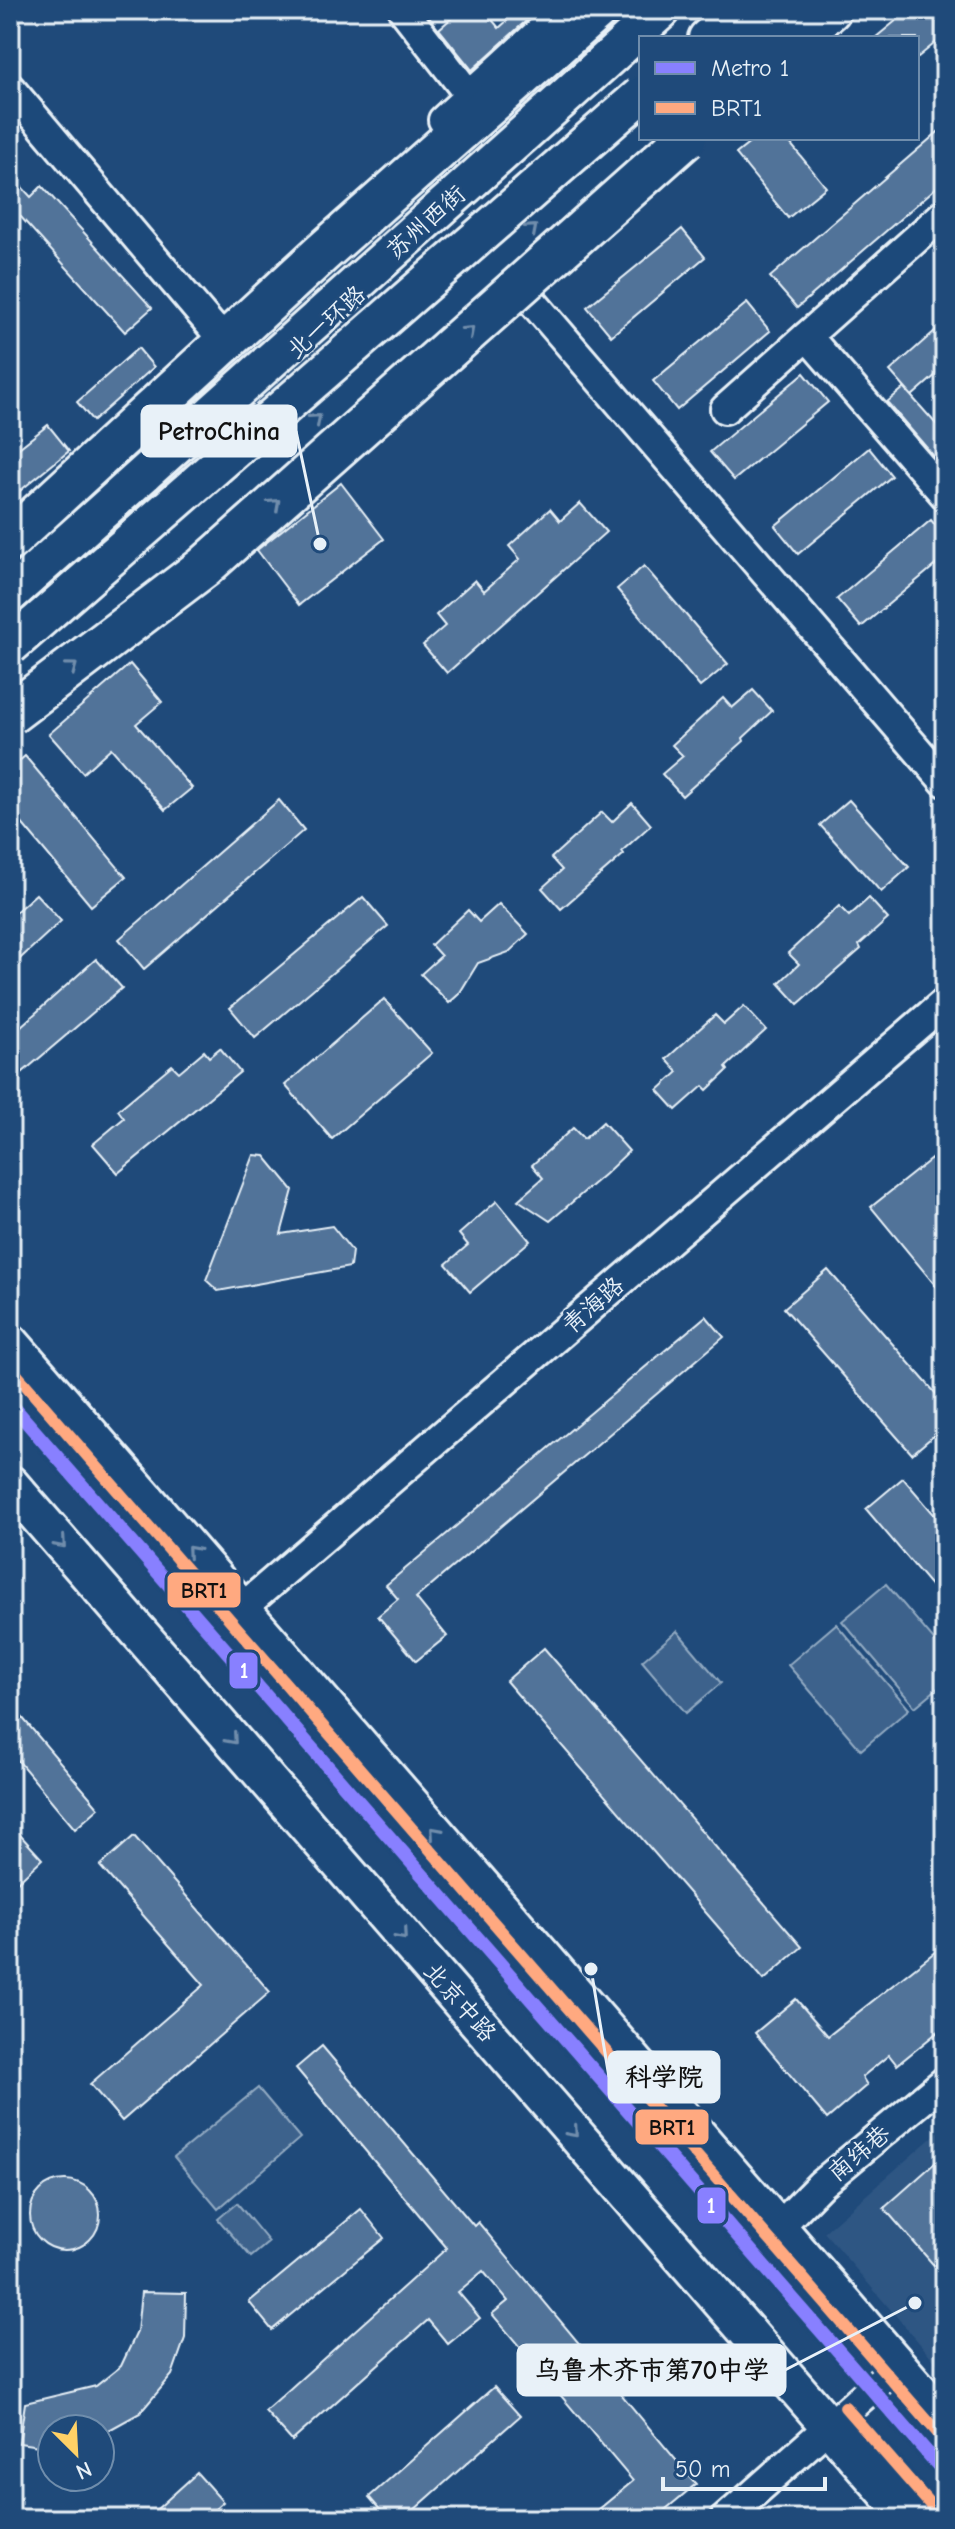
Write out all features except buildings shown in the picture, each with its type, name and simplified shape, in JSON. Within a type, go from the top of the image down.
[{"type":"highway","points":[[10,540],[322,253],[597,10]]},
{"type":"highway","points":[[800,36],[830,10]]},
{"type":"highway","points":[[10,714],[204,567],[684,140]]},
{"type":"main road","points":[[10,565],[386,226],[633,10]]},
{"type":"main road","name":"苏州西街","points":[[10,594],[662,10]]},
{"type":"main road","name":"北一环路","points":[[645,36],[674,10]]},
{"type":"main road","points":[[696,36],[725,10]]},
{"type":"main road","points":[[709,36],[739,10]]},
{"type":"main road","points":[[753,36],[783,10]]},
{"type":"main road","name":"北一环路","points":[[10,606],[639,42]]},
{"type":"main road","name":"苏州西街","points":[[10,658],[639,88]]},
{"type":"main road","name":"北一环路","points":[[10,646],[639,97]]},
{"type":"main road","points":[[10,676],[131,581],[639,136]]},
{"type":"main road","points":[[10,1342],[945,2420]]},
{"type":"main road","name":"北京中路","points":[[10,1484],[910,2519]]},
{"type":"street","points":[[403,10],[470,96]]},
{"type":"street","points":[[171,368],[563,10]]},
{"type":"street","points":[[10,88],[214,329]]},
{"type":"street","points":[[725,409],[945,213]]},
{"type":"street","points":[[497,260],[945,782]]},
{"type":"street","points":[[807,336],[945,495]]},
{"type":"street","name":"青海路","points":[[242,1608],[945,1002]]},
{"type":"street","name":"南纬巷","points":[[777,2229],[821,2184],[945,2081]]},
{"type":"street","points":[[725,2519],[897,2366]]},
{"type":"shaded area","points":[[886,1584],[945,1653],[945,1682],[915,1707],[842,1621]]},
{"type":"shaded area","points":[[836,1624],[909,1709],[861,1750],[788,1665]]},
{"type":"shaded area","points":[[677,1631],[721,1683],[686,1713],[642,1661]]},
{"type":"shaded area","points":[[258,2088],[300,2138],[218,2209],[174,2157]]},
{"type":"shaded area","points":[[945,2126],[945,2373],[824,2232]]},
{"type":"shaded area","points":[[237,2203],[269,2242],[251,2257],[218,2219]]},
{"type":"metro line","name":"1","points":[[10,1403],[945,2473]]},
{"type":"transit line","name":"BRT1","points":[[10,1367],[945,2441]]},
{"type":"transit line","name":"BRT1","points":[[845,2407],[943,2519]]},
{"type":"place","name":"PetroChina","points":[[320,544]]},
{"type":"place","name":"科学院","points":[[591,1969]]},
{"type":"place","name":"乌鲁木齐市第70中学","points":[[915,2303]]}]
